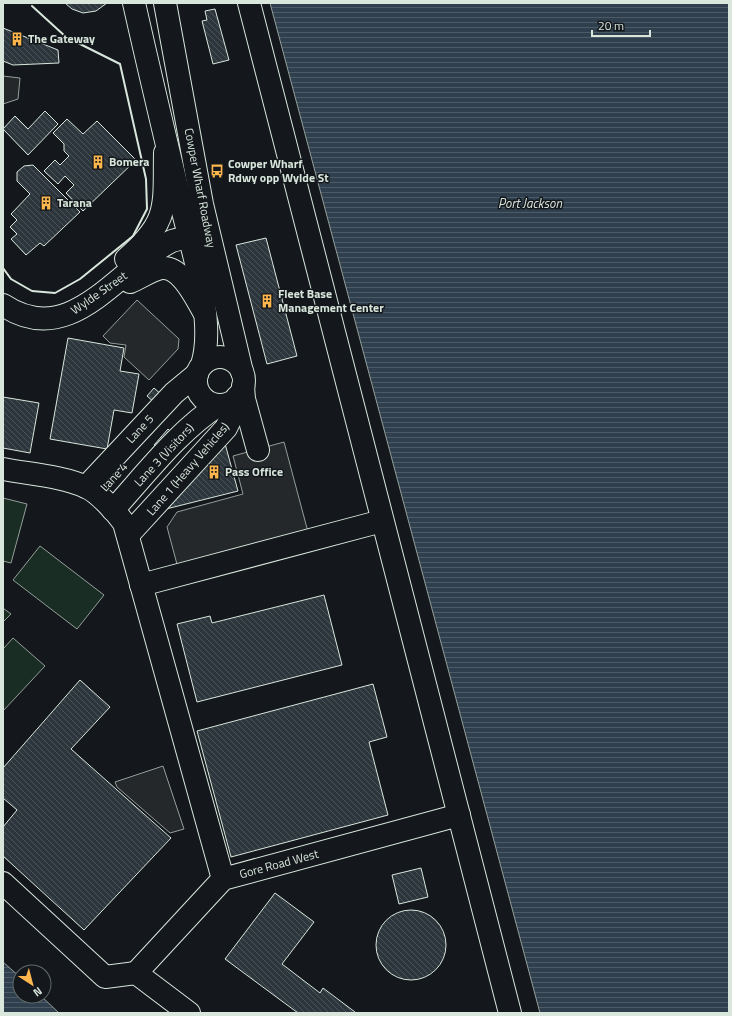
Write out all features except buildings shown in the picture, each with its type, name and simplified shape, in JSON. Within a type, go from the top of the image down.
[{"type":"main road","name":"Cowper Wharf Roadway","points":[[165,3],[198,235],[235,392],[244,399],[258,450]]},
{"type":"main road","points":[[249,3],[510,1013]]},
{"type":"main road","name":"Cowper Wharf Roadway","points":[[141,8],[166,139],[198,235],[196,262],[204,312],[206,342],[206,354],[199,376]]},
{"type":"main road","points":[[99,295],[113,272],[144,243],[160,220],[164,204],[166,139]]},
{"type":"main road","name":"Wylde Street","points":[[3,305],[12,311],[25,316],[54,318],[67,316],[99,295],[167,243],[198,235]]},
{"type":"main road","points":[[99,295],[155,270],[163,268],[171,269],[183,279],[204,312]]},
{"type":"main road","points":[[212,358],[224,358],[235,362],[235,392],[206,401],[199,376],[212,358]]},
{"type":"main road","name":"Lane 4","points":[[92,491],[164,421],[199,376]]},
{"type":"main road","name":"Lane 1 (Heavy Vehicles)","points":[[121,521],[226,428],[233,414],[235,392]]},
{"type":"main road","name":"Lane 3 (Visitors)","points":[[121,521],[189,428],[204,414],[235,392]]},
{"type":"main road","points":[[3,469],[67,481],[92,491],[121,521],[142,584],[223,878]]},
{"type":"main road","points":[[142,584],[382,521]]},
{"type":"main road","name":"Gore Road West","points":[[136,973],[223,878],[459,815]]},
{"type":"main road","points":[[3,883],[105,977],[136,973],[188,1013]]},
{"type":"green space","points":[[3,498],[27,504],[11,563],[3,561]]},
{"type":"green space","points":[[40,546],[104,595],[77,629],[13,580]]},
{"type":"green space","points":[[3,608],[11,614],[3,622]]},
{"type":"green space","points":[[13,638],[45,666],[3,711],[3,649]]},
{"type":"shaded area","points":[[3,76],[20,78],[18,99],[3,104]]},
{"type":"shaded area","points":[[137,300],[179,339],[178,349],[149,380],[124,357],[126,345],[110,343],[103,336]]},
{"type":"shaded area","points":[[284,442],[308,532],[178,568],[167,527],[177,512],[243,494],[233,456]]},
{"type":"shaded area","points":[[163,766],[184,829],[170,833],[117,787],[115,782]]},
{"type":"water","name":"Port Jackson","points":[[270,3],[729,3],[729,1013],[540,1013]]},
{"type":"water","points":[[3,962],[12,970],[12,1004],[49,1004],[59,1013],[3,1013]]},
{"type":"wall","points":[[3,268],[11,279],[32,291],[55,293],[80,279],[133,236],[147,209],[146,179],[120,64],[66,37],[32,6]]},
{"type":"place","name":"The Gateway","points":[[17,39]]},
{"type":"place","name":"Bomera","points":[[98,162]]},
{"type":"place","name":"Cowper Wharf Rdwy opp Wylde St","points":[[217,171]]},
{"type":"place","name":"Tarana","points":[[46,203]]},
{"type":"place","name":"Fleet Base Management Center","points":[[267,301]]},
{"type":"place","name":"Pass Office","points":[[214,472]]}]
